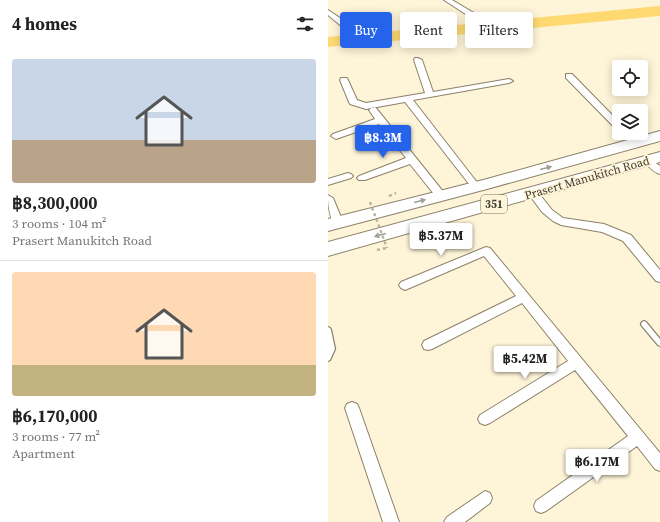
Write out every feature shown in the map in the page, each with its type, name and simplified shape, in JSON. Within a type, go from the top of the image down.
[{"type":"main road","name":"Prasert Manukitch Road","points":[[648,137],[660,136]]},
{"type":"main road","name":"Prasert Manukitch Road","points":[[333,224],[476,187],[624,140]]},
{"type":"main road","name":"Prasert Manukitch Road","points":[[328,249],[533,193],[656,163]]},
{"type":"street","points":[[447,0],[468,12]]},
{"type":"street","points":[[328,12],[340,21]]},
{"type":"street","points":[[418,60],[430,94]]},
{"type":"street","points":[[569,76],[612,120]]},
{"type":"street","points":[[344,80],[353,102],[366,106],[509,81]]},
{"type":"street","points":[[407,98],[476,187]]},
{"type":"street","points":[[373,110],[411,160],[441,196]]},
{"type":"street","points":[[336,136],[381,120]]},
{"type":"street","points":[[362,178],[411,160]]},
{"type":"street","points":[[328,182],[348,176]]},
{"type":"street","points":[[533,193],[550,215],[561,221],[604,228],[626,238],[660,278]]},
{"type":"street","points":[[328,198],[333,224]]},
{"type":"street","points":[[404,286],[486,251],[637,438],[660,464]]},
{"type":"street","points":[[428,345],[524,297]]},
{"type":"street","points":[[485,419],[577,362]]},
{"type":"street","points":[[352,408],[391,522]]},
{"type":"street","points":[[541,506],[637,438]]},
{"type":"street","points":[[452,522],[485,498]]},
{"type":"lane","points":[[644,324],[660,343]]},
{"type":"lane","points":[[328,330],[332,349],[328,358]]},
{"type":"path","points":[[370,202],[387,248]]},
{"type":"waterway","points":[[328,42],[660,11]]}]
